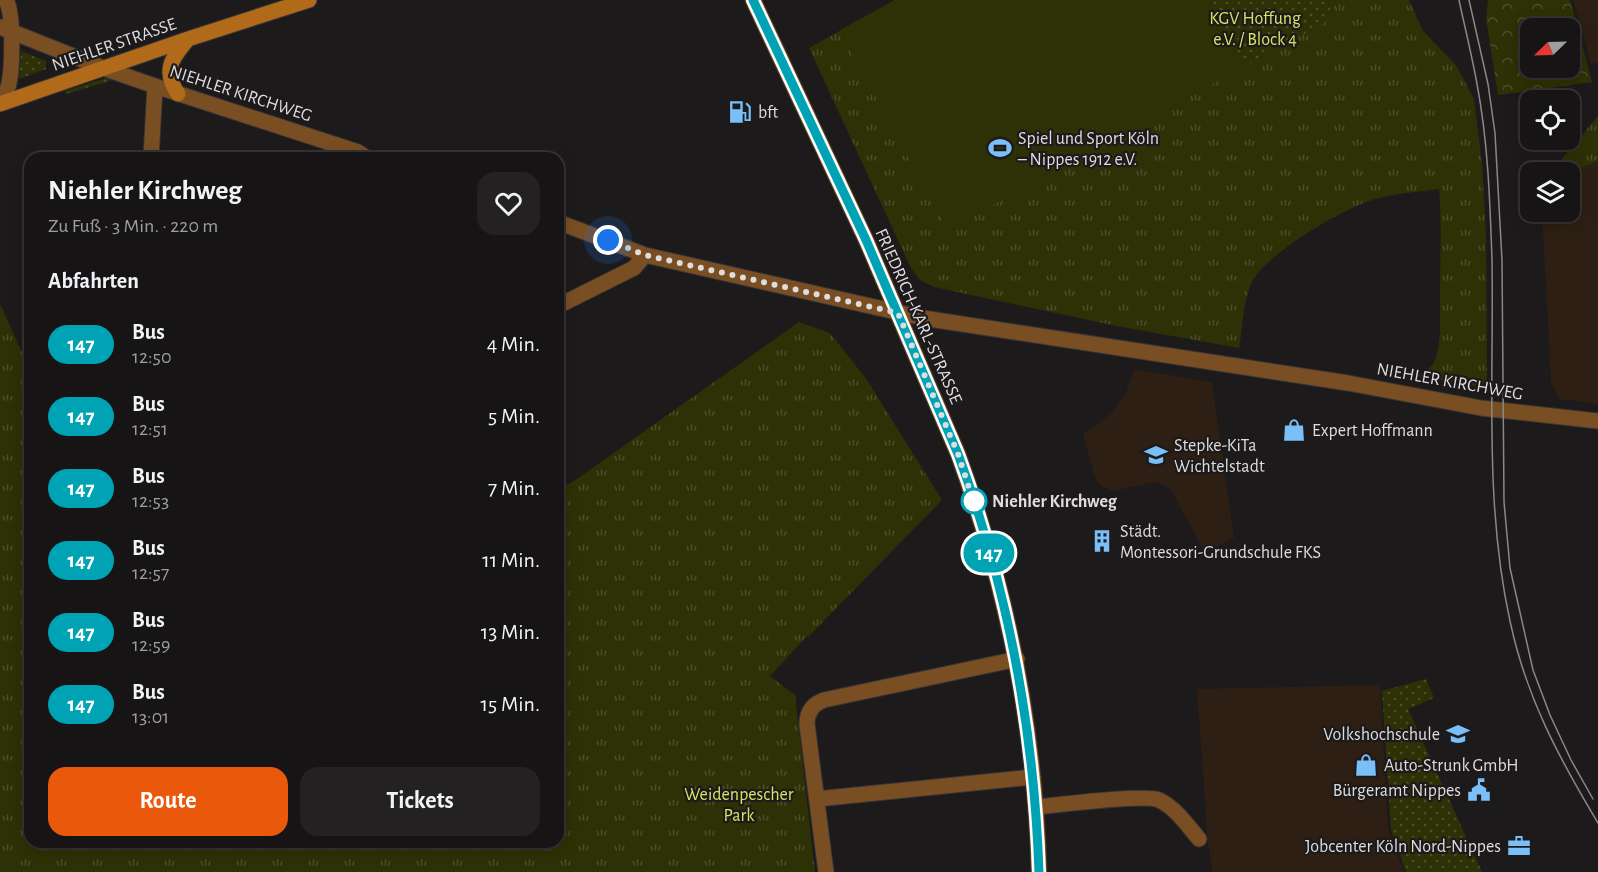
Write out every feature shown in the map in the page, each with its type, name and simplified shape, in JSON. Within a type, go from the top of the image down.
[{"type":"main road","name":"NIEHLER STRASSE","points":[[0,103],[309,0]]},
{"type":"main road","name":"FRIEDRICH-KARL-STRASSE","points":[[753,0],[898,313],[963,468],[1005,608],[1017,659],[1037,807],[1039,872]]},
{"type":"main road","points":[[178,94],[171,78],[171,65],[174,56],[188,39]]},
{"type":"street","points":[[0,103],[8,88],[6,29],[8,5],[6,0]]},
{"type":"street","name":"NIEHLER KIRCHWEG","points":[[6,29],[103,68],[358,152]]},
{"type":"street","points":[[150,152],[155,86]]},
{"type":"street","name":"NIEHLER KIRCHWEG","points":[[564,224],[645,255],[898,313],[1348,383],[1481,408],[1598,421]]},
{"type":"street","points":[[564,303],[634,268],[645,255]]},
{"type":"street","points":[[826,872],[807,720],[816,704],[828,699],[1017,659]]},
{"type":"street","points":[[818,799],[1033,777]]},
{"type":"street","points":[[1037,807],[1138,799],[1157,800],[1173,810],[1200,839]]},
{"type":"shaded area","points":[[1573,0],[1598,0],[1598,62],[1591,64],[1580,18],[1578,18]]},
{"type":"shaded area","points":[[1598,161],[1598,404],[1559,399],[1551,383],[1543,222],[1580,222],[1580,168]]},
{"type":"shaded area","name":"Stepke-KiTa Wichtelstadt","points":[[1134,369],[1212,382],[1234,538],[1205,553],[1172,492],[1166,486],[1155,482],[1113,491],[1100,485],[1095,477],[1083,433],[1100,423],[1115,409],[1127,390]]},
{"type":"shaded area","points":[[1380,685],[1388,828],[1404,872],[1213,872],[1208,843],[1197,689]]},
{"type":"green space","points":[[895,0],[1207,0],[1245,66],[1333,18],[1328,0],[1409,0],[1423,31],[1456,65],[1474,99],[1482,164],[1486,236],[1487,388],[1411,375],[1430,368],[1439,347],[1441,243],[1439,189],[1375,199],[1327,221],[1290,244],[1274,257],[1253,280],[1245,304],[1239,348],[1117,326],[934,287],[920,280],[911,268],[809,48]]},
{"type":"green space","name":"Spiel und Sport Köln – Nippes 1912 e.V.","points":[[895,0],[1207,0],[1244,67],[947,230],[840,30]]},
{"type":"green space","name":"KGV Hoffung e.V. / Block 4","points":[[1207,0],[1328,0],[1333,18],[1244,67]]},
{"type":"green space","points":[[1488,0],[1570,0],[1575,18],[1520,18],[1520,78],[1580,78],[1580,37],[1592,82],[1520,90],[1520,92],[1498,95],[1486,18]]},
{"type":"green space","points":[[21,51],[46,61],[46,69],[19,79]]},
{"type":"green space","points":[[109,77],[120,78],[66,94],[65,91]]},
{"type":"green space","points":[[1598,116],[1598,161],[1580,168],[1580,162],[1559,162],[1569,150],[1580,150],[1580,137]]},
{"type":"green space","name":"Weidenpescher Park","points":[[0,304],[24,357],[24,848],[564,848],[564,486],[799,322],[830,333],[867,380],[942,500],[770,676],[795,695],[815,872],[0,872]]},
{"type":"green space","points":[[1426,679],[1434,698],[1408,709],[1482,872],[1406,872],[1391,830],[1382,691]]},
{"type":"tram line","points":[[1459,0],[1481,106],[1488,172],[1492,260],[1493,487],[1502,577],[1517,649],[1535,701],[1557,751],[1598,823]]},
{"type":"tram line","points":[[1469,0],[1488,84],[1495,133],[1502,260],[1504,502],[1510,568],[1533,670],[1550,715],[1571,760],[1593,799]]},
{"type":"bus line","name":"147","points":[[753,0],[866,240],[958,454],[966,478],[1008,619],[1017,659],[1037,807],[1039,872]]},
{"type":"place","name":"bft","points":[[740,112]]},
{"type":"place","name":"Spiel und Sport Köln – Nippes 1912 e.V.","points":[[1000,148]]},
{"type":"place","name":"Expert Hoffmann","points":[[1294,430]]},
{"type":"place","name":"Stepke-KiTa Wichtelstadt","points":[[1156,455]]},
{"type":"place","name":"Niehler Kirchweg","points":[[974,501]]},
{"type":"place","name":"Städt. Montessori-Grundschule FKS","points":[[1102,541]]},
{"type":"place","name":"Volkshochschule","points":[[1458,734]]},
{"type":"place","name":"Auto-Strunk GmbH","points":[[1366,765]]},
{"type":"place","name":"Bürgeramt Nippes","points":[[1479,790]]},
{"type":"place","name":"Jobcenter Köln Nord-Nippes","points":[[1519,846]]},
{"type":"route","points":[[608,240],[645,255],[898,313],[958,454],[975,506],[974,501]]}]
